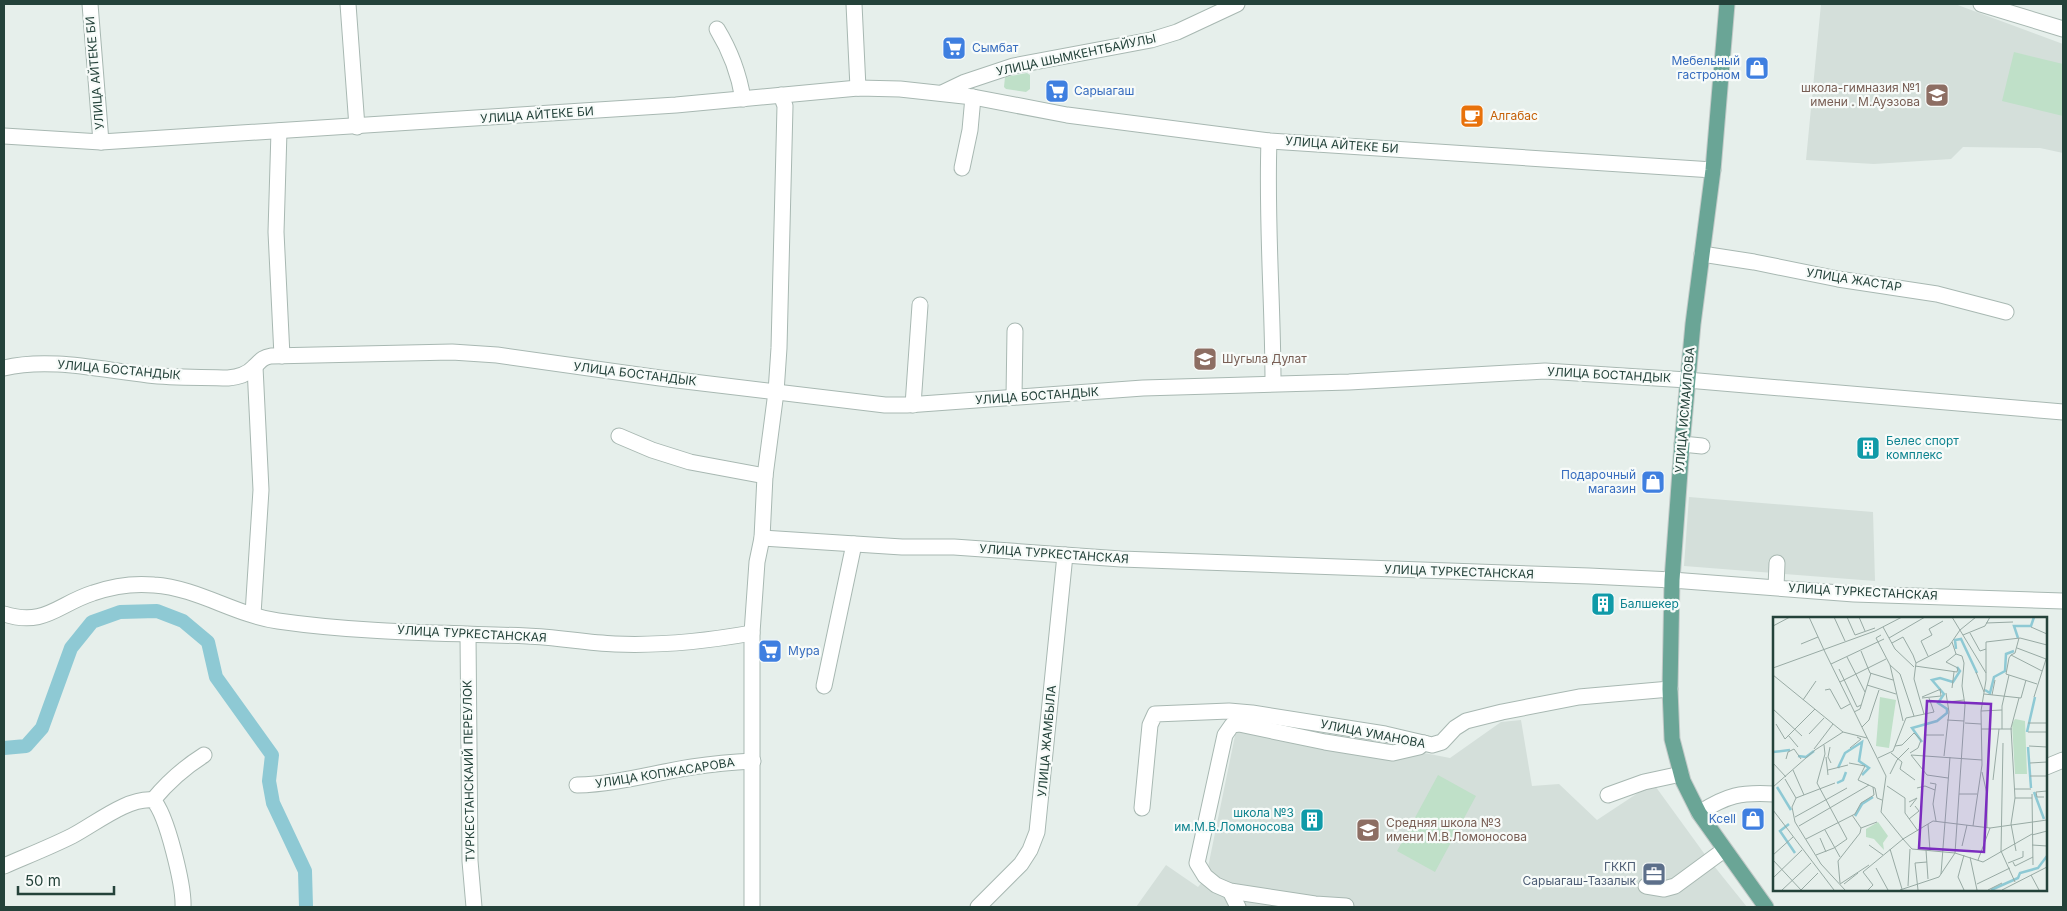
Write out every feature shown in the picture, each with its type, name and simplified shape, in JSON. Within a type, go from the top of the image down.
[{"type":"main road","name":"УЛИЦА ИСМАИЛОВА","points":[[1727,4],[1714,170],[1686,380],[1672,580],[1670,689],[1672,739],[1681,774],[1698,813],[1766,907]]},
{"type":"street","name":"УЛИЦА АЙТЕКЕ БИ","points":[[90,4],[101,142]]},
{"type":"street","points":[[348,4],[357,126]]},
{"type":"street","points":[[854,4],[858,88]]},
{"type":"street","name":"УЛИЦА ШЫМКЕНТБАЙУЛЫ","points":[[942,93],[965,82],[1012,66],[1151,40],[1177,32],[1237,4]]},
{"type":"street","points":[[1981,4],[2063,29]]},
{"type":"street","points":[[717,29],[729,48],[739,76],[744,99]]},
{"type":"street","name":"УЛИЦА АЙТЕКЕ БИ","points":[[4,136],[101,142],[744,99],[858,88],[942,93],[1067,114],[1269,141],[1714,170]]},
{"type":"street","points":[[752,633],[757,562],[762,538],[765,476],[776,392],[783,209],[784,106],[781,95]]},
{"type":"street","points":[[962,168],[970,130],[973,97]]},
{"type":"street","points":[[279,131],[276,232],[282,356]]},
{"type":"street","points":[[1269,141],[1268,180],[1273,383]]},
{"type":"street","name":"УЛИЦА ЖАСТАР","points":[[1702,254],[1754,262],[1838,279],[1937,294],[2006,312]]},
{"type":"street","points":[[913,405],[920,305]]},
{"type":"street","points":[[1014,398],[1015,331]]},
{"type":"street","name":"УЛИЦА БОСТАНДЫК","points":[[4,368],[23,363],[56,364],[150,375],[228,378],[239,377],[255,367],[263,358],[452,352],[497,355],[776,392],[885,404],[913,405],[1143,388],[1349,382],[1545,371],[1686,380],[2063,412]]},
{"type":"street","points":[[253,614],[261,490],[255,367]]},
{"type":"street","points":[[619,436],[652,450],[690,462],[765,476]]},
{"type":"street","points":[[1682,444],[1702,446]]},
{"type":"street","name":"УЛИЦА ТУРКЕСТАНСКАЯ","points":[[762,538],[854,544],[954,547],[1246,565],[1672,580],[1854,594],[2063,601]]},
{"type":"street","points":[[824,686],[854,544]]},
{"type":"street","name":"УЛИЦА ЖАМБЫЛА","points":[[978,907],[1021,864],[1030,850],[1037,832],[1065,554]]},
{"type":"street","points":[[1776,587],[1777,563]]},
{"type":"street","name":"УЛИЦА ТУРКЕСТАНСКАЯ","points":[[4,614],[25,619],[38,617],[92,593],[114,587],[138,584],[179,588],[203,595],[223,605],[276,621],[426,634],[530,636],[614,644],[663,645],[720,639],[752,633]]},
{"type":"street","name":"УЛИЦА КОПЖАСАРОВА","points":[[752,633],[752,907]]},
{"type":"street","name":"ТУРКЕСТАНСКАИЙ ПЕРЕУЛОК","points":[[468,635],[470,861],[474,907]]},
{"type":"street","name":"УЛИЦА УМАНОВА","points":[[1142,808],[1150,725],[1155,714],[1229,711],[1252,713],[1376,732],[1432,746],[1442,742],[1455,728],[1466,721],[1502,712],[1579,697],[1670,689]]},
{"type":"street","points":[[1346,906],[1314,904],[1230,891],[1216,885],[1205,876],[1198,863],[1225,735],[1232,725],[1249,725],[1326,742],[1393,753],[1419,747],[1424,743]]},
{"type":"street","points":[[153,800],[163,788],[190,764],[204,755]]},
{"type":"street","name":"УЛИЦА КОПЖАСАРОВА","points":[[577,785],[619,782],[691,767],[753,760]]},
{"type":"street","points":[[2047,767],[2063,760]]},
{"type":"street","points":[[1608,796],[1644,782],[1681,774]]},
{"type":"street","points":[[1698,813],[1720,799],[1734,795],[1773,794]]},
{"type":"street","points":[[4,866],[72,836],[128,804],[139,800],[153,800],[157,804],[164,820],[178,871],[183,907]]},
{"type":"street","points":[[1646,886],[1664,889],[1675,886],[1724,850]]},
{"type":"street","points":[[1230,891],[1238,907]]},
{"type":"shaded area","name":"школа-гимназия №1 имени . М.Ауэзова","points":[[1821,4],[1955,4],[2063,44],[2063,153],[2040,148],[1963,147],[1951,159],[1874,164],[1806,160]]},
{"type":"shaded area","points":[[1689,497],[1873,512],[1875,581],[1684,566]]},
{"type":"shaded area","name":"Средняя школа №3 имени М.В.Ломоносова","points":[[1249,719],[1450,758],[1501,722],[1521,720],[1532,786],[1559,784],[1597,820],[1653,783],[1706,856],[1747,907],[1136,907],[1166,865],[1198,887],[1206,877],[1238,721]]},
{"type":"green space","points":[[2014,52],[2063,64],[2063,116],[2002,101]]},
{"type":"green space","points":[[1027,73],[1030,75],[1030,89],[1026,92],[1006,89],[1004,87],[1005,77]]},
{"type":"green space","points":[[1438,775],[1476,796],[1435,872],[1397,851]]},
{"type":"waterway","points":[[4,748],[26,746],[42,728],[71,648],[92,622],[120,612],[157,611],[183,621],[208,642],[216,677],[272,755],[269,781],[273,803],[305,871],[306,907]]},
{"type":"place","name":"Сымбат","points":[[954,48]]},
{"type":"place","name":"Мебельный гастроном","points":[[1757,68]]},
{"type":"place","name":"Сарыагаш","points":[[1057,91]]},
{"type":"place","name":"школа-гимназия №1 имени . М.Ауэзова","points":[[1937,95]]},
{"type":"place","name":"Алгабас","points":[[1472,116]]},
{"type":"place","name":"Шугыла Дулат","points":[[1205,359]]},
{"type":"place","name":"Белес спорт комплекс","points":[[1868,448]]},
{"type":"place","name":"Подарочный магазин","points":[[1653,482]]},
{"type":"place","name":"Балшекер","points":[[1603,604]]},
{"type":"place","name":"Мура","points":[[770,651]]},
{"type":"place","name":"Kcell","points":[[1753,819]]},
{"type":"place","name":"школа №3 им.М.В.Ломоносова","points":[[1312,820]]},
{"type":"place","name":"Средняя школа №3 имени М.В.Ломоносова","points":[[1368,830]]},
{"type":"place","name":"ГККП Сарыагаш-Тазалык","points":[[1654,874]]}]
